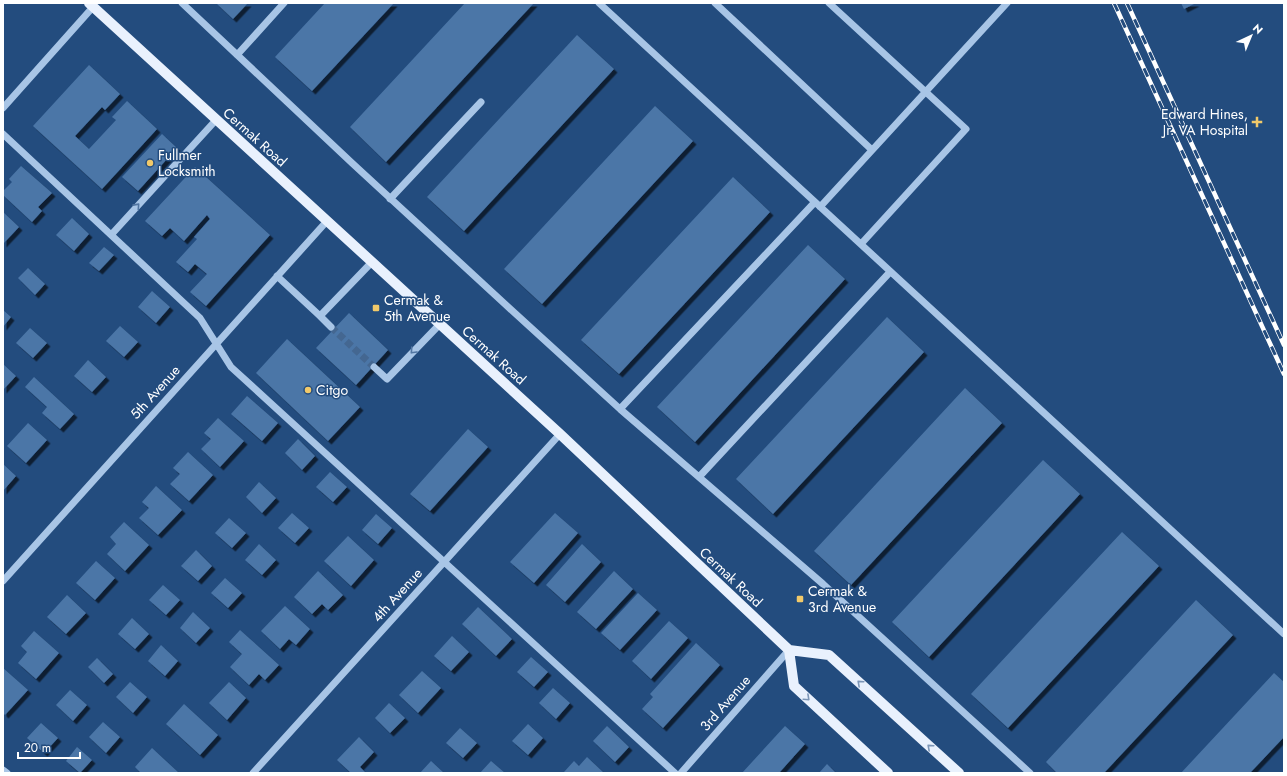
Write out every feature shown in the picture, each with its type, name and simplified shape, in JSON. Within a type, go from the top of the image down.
[{"type":"main road","name":"Cermak Road","points":[[91,5],[560,434],[789,650]]},
{"type":"main road","points":[[888,773],[794,686],[789,650],[829,655],[959,773]]},
{"type":"street","points":[[182,3],[390,199],[620,408],[823,584],[1030,773]]},
{"type":"street","points":[[237,55],[284,3]]},
{"type":"street","points":[[599,3],[1284,634]]},
{"type":"street","points":[[715,3],[872,150]]},
{"type":"street","points":[[829,3],[966,129],[861,244]]},
{"type":"street","points":[[620,408],[872,150],[1007,3]]},
{"type":"street","points":[[3,108],[91,5]]},
{"type":"street","points":[[390,199],[481,102]]},
{"type":"street","points":[[111,234],[216,120]]},
{"type":"street","points":[[3,134],[200,318],[231,367],[445,561],[675,773]]},
{"type":"street","name":"5th Avenue","points":[[3,581],[327,221]]},
{"type":"street","points":[[320,316],[372,262]]},
{"type":"street","points":[[699,477],[890,272]]},
{"type":"street","points":[[277,276],[331,326]]},
{"type":"street","points":[[374,367],[387,379],[440,324]]},
{"type":"street","name":"4th Avenue","points":[[253,773],[560,434]]},
{"type":"street","name":"3rd Avenue","points":[[681,773],[789,650]]},
{"type":"street","points":[[3,770],[7,773]]},
{"type":"building","points":[[216,3],[248,3],[233,19]]},
{"type":"building","points":[[325,3],[394,3],[312,91],[275,57]]},
{"type":"building","points":[[465,3],[534,3],[386,162],[350,127]]},
{"type":"building","points":[[1181,3],[1196,3],[1184,9]]},
{"type":"building","points":[[577,35],[614,69],[464,231],[427,197]]},
{"type":"building","points":[[89,65],[120,94],[105,110],[102,107],[75,136],[89,149],[116,120],[112,117],[127,101],[157,129],[102,189],[33,126]]},
{"type":"building","points":[[655,106],[693,141],[542,304],[504,269]]},
{"type":"building","name":"Fullmer Locksmith","points":[[162,134],[177,148],[138,191],[122,177]]},
{"type":"building","points":[[21,166],[52,193],[38,207],[42,211],[32,222],[3,195],[3,191],[12,182],[9,179]]},
{"type":"building","points":[[195,167],[270,235],[206,306],[190,292],[207,274],[195,264],[188,272],[176,262],[197,239],[194,237],[210,219],[207,215],[184,241],[170,228],[162,236],[145,221]]},
{"type":"building","points":[[733,177],[770,212],[619,374],[581,340]]},
{"type":"building","points":[[3,212],[19,227],[3,244]]},
{"type":"building","points":[[72,218],[89,234],[74,251],[56,235]]},
{"type":"building","points":[[808,245],[845,279],[695,442],[657,407]]},
{"type":"building","points":[[104,247],[114,255],[99,271],[89,263]]},
{"type":"building","points":[[28,268],[45,284],[35,295],[18,278]]},
{"type":"building","points":[[152,291],[170,307],[156,323],[138,307]]},
{"type":"building","points":[[3,310],[11,317],[3,327]]},
{"type":"building","name":"Citgo","points":[[349,313],[388,350],[356,385],[316,348]]},
{"type":"building","points":[[887,317],[924,352],[773,514],[736,479]]},
{"type":"building","points":[[120,326],[138,342],[124,357],[106,341]]},
{"type":"building","points":[[30,328],[47,343],[33,358],[16,343]]},
{"type":"building","name":"Citgo","points":[[287,339],[360,407],[328,441],[256,373]]},
{"type":"building","points":[[88,360],[106,377],[92,392],[74,376]]},
{"type":"building","points":[[3,364],[16,376],[3,390]]},
{"type":"building","points":[[34,377],[74,414],[60,429],[42,413],[47,407],[25,387]]},
{"type":"building","points":[[965,388],[1002,423],[851,585],[814,551]]},
{"type":"building","points":[[247,396],[278,423],[262,441],[231,414]]},
{"type":"building","points":[[218,418],[244,441],[220,467],[201,449],[211,439],[204,433]]},
{"type":"building","points":[[28,423],[47,440],[26,463],[7,446]]},
{"type":"building","points":[[468,429],[488,447],[430,511],[410,494]]},
{"type":"building","points":[[298,439],[315,456],[302,470],[285,453]]},
{"type":"building","points":[[188,452],[213,475],[189,501],[170,484],[180,474],[173,468]]},
{"type":"building","points":[[1043,460],[1080,494],[929,657],[892,622]]},
{"type":"building","points":[[3,464],[16,476],[3,491]]},
{"type":"building","points":[[330,472],[347,487],[333,502],[316,487]]},
{"type":"building","points":[[259,482],[276,498],[262,513],[246,497]]},
{"type":"building","points":[[156,486],[182,510],[158,535],[139,518],[149,508],[142,502]]},
{"type":"building","points":[[292,513],[309,528],[295,543],[278,528]]},
{"type":"building","points":[[555,513],[578,533],[534,583],[510,562]]},
{"type":"building","points":[[376,514],[392,528],[378,544],[362,530]]},
{"type":"building","points":[[229,518],[246,533],[232,548],[215,533]]},
{"type":"building","points":[[124,522],[149,545],[125,571],[107,554],[116,544],[110,537]]},
{"type":"building","points":[[1122,532],[1159,566],[1008,728],[971,694]]},
{"type":"building","points":[[348,536],[374,560],[351,586],[324,561]]},
{"type":"building","points":[[259,544],[276,560],[262,575],[245,560]]},
{"type":"building","points":[[582,544],[601,562],[565,602],[546,585]]},
{"type":"building","points":[[196,550],[212,566],[198,581],[181,566]]},
{"type":"building","points":[[96,561],[115,578],[95,600],[76,583]]},
{"type":"building","points":[[318,571],[343,595],[328,610],[322,604],[312,614],[294,597]]},
{"type":"building","points":[[614,571],[633,589],[596,629],[577,612]]},
{"type":"building","points":[[225,578],[242,593],[228,608],[211,593]]},
{"type":"building","points":[[163,585],[180,600],[166,615],[149,600]]},
{"type":"building","points":[[638,593],[657,610],[620,650],[601,633]]},
{"type":"building","points":[[67,595],[86,613],[66,634],[47,617]]},
{"type":"building","points":[[1196,600],[1233,635],[1104,773],[1057,773],[1046,762]]},
{"type":"building","points":[[285,606],[310,629],[296,645],[289,639],[280,649],[261,631]]},
{"type":"building","points":[[478,607],[512,639],[496,656],[462,624]]},
{"type":"building","points":[[193,612],[210,628],[196,643],[180,628]]},
{"type":"building","points":[[132,618],[149,634],[135,649],[118,634]]},
{"type":"building","points":[[669,621],[688,638],[651,679],[632,661]]},
{"type":"building","points":[[240,630],[279,665],[265,680],[259,674],[249,685],[230,667],[242,654],[229,642]]},
{"type":"building","points":[[34,631],[59,653],[36,679],[18,663],[27,652],[21,646]]},
{"type":"building","points":[[452,636],[469,652],[451,671],[434,656]]},
{"type":"building","points":[[696,643],[720,665],[663,728],[642,709],[653,697],[650,694]]},
{"type":"building","points":[[161,645],[178,661],[165,676],[148,661]]},
{"type":"building","points":[[531,657],[548,672],[534,687],[517,672]]},
{"type":"building","points":[[97,658],[113,674],[104,683],[88,667]]},
{"type":"building","points":[[3,668],[28,690],[5,715],[3,713]]},
{"type":"building","points":[[422,671],[441,688],[418,713],[399,695]]},
{"type":"building","points":[[1274,673],[1284,682],[1284,737],[1250,773],[1181,773]]},
{"type":"building","points":[[130,682],[147,697],[133,713],[116,697]]},
{"type":"building","points":[[229,682],[246,698],[227,720],[209,703]]},
{"type":"building","points":[[553,688],[570,703],[556,719],[539,703]]},
{"type":"building","points":[[70,690],[87,705],[73,721],[56,705]]},
{"type":"building","points":[[389,703],[405,718],[390,733],[375,718]]},
{"type":"building","points":[[184,704],[218,735],[200,755],[166,724]]},
{"type":"building","points":[[103,722],[120,737],[106,753],[89,737]]},
{"type":"building","points":[[41,723],[58,738],[44,753],[27,738]]},
{"type":"building","points":[[528,724],[543,738],[528,755],[512,741]]},
{"type":"building","points":[[607,726],[629,747],[615,762],[593,741]]},
{"type":"building","points":[[785,726],[805,744],[779,773],[742,773]]},
{"type":"building","points":[[460,728],[477,743],[463,758],[446,743]]},
{"type":"building","points":[[359,737],[374,752],[360,767],[366,773],[351,773],[337,760]]},
{"type":"building","points":[[77,747],[92,760],[80,773],[66,761]]},
{"type":"building","points":[[152,748],[179,773],[141,773],[135,767]]},
{"type":"building","points":[[587,757],[604,773],[564,772],[574,761],[579,766]]},
{"type":"building","points":[[431,761],[444,773],[420,773]]},
{"type":"building","points":[[491,761],[505,773],[480,773]]},
{"type":"building","points":[[827,764],[836,773],[819,773]]},
{"type":"tunnel","points":[[331,327],[374,367]]},
{"type":"railway","points":[[1114,3],[1284,374]]},
{"type":"railway","points":[[1127,3],[1284,345]]},
{"type":"place","name":"Edward Hines, Jr. VA Hospital","points":[[1257,122]]},
{"type":"place","name":"Fullmer Locksmith","points":[[150,163]]},
{"type":"place","name":"Cermak & 5th Avenue","points":[[376,308]]},
{"type":"place","name":"Citgo","points":[[308,390]]},
{"type":"place","name":"Cermak & 3rd Avenue","points":[[800,599]]}]
